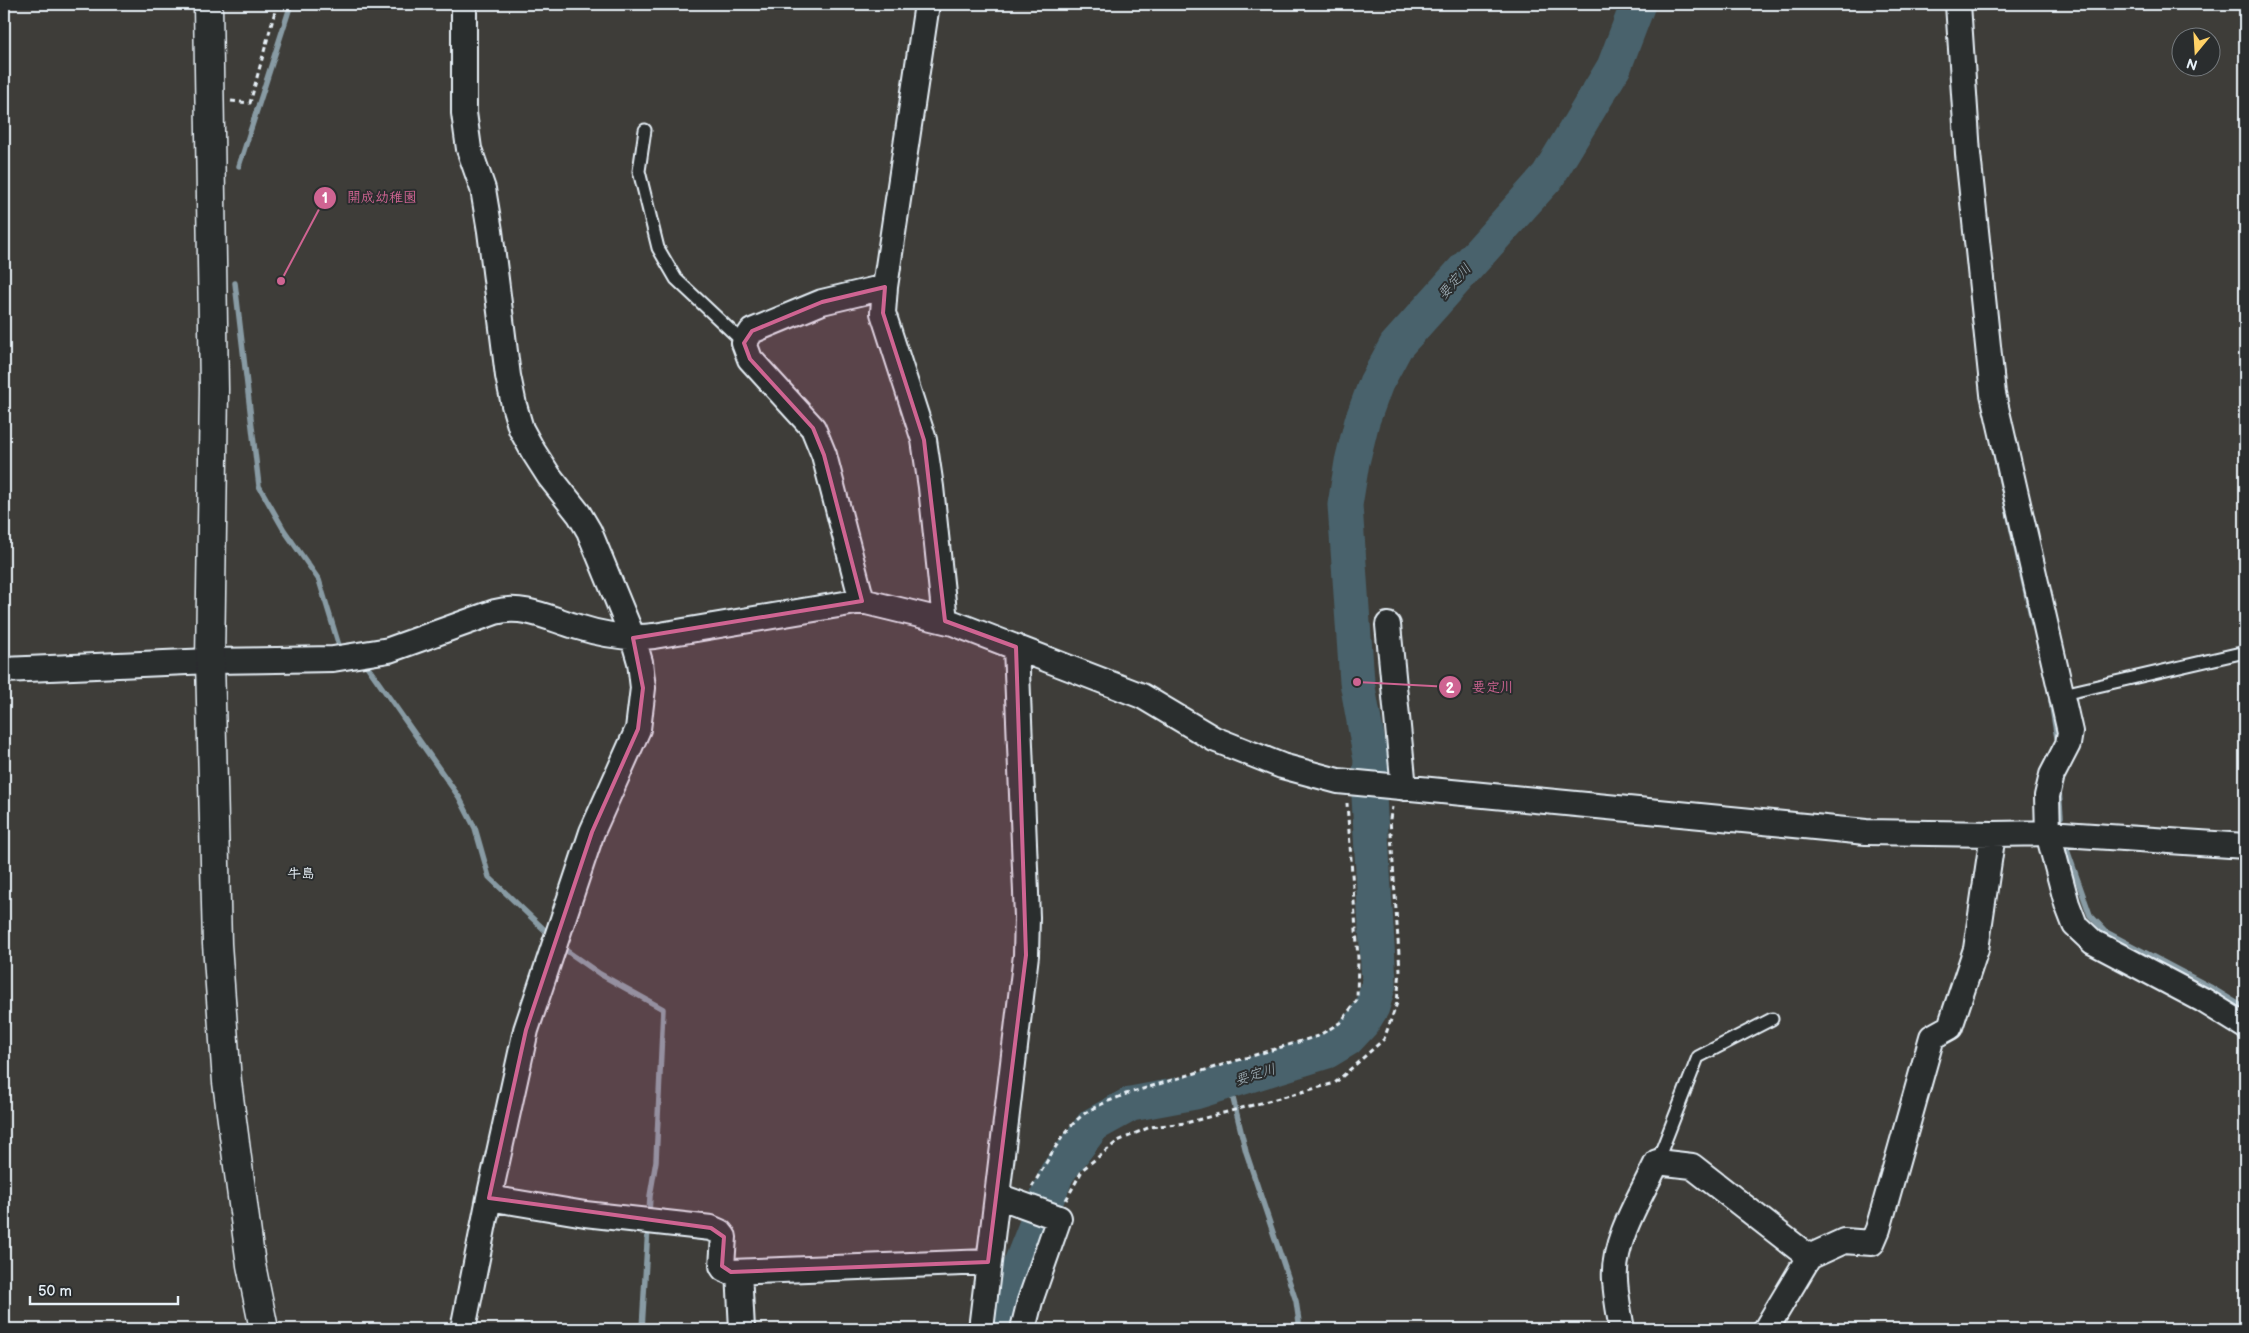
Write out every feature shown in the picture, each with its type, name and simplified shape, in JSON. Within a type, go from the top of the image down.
[{"type":"street","points":[[208,4],[214,389],[210,661],[217,944],[227,1082],[251,1265],[264,1329]]},
{"type":"street","points":[[927,4],[885,287],[883,313],[924,440],[931,487],[945,621]]},
{"type":"street","points":[[1958,4],[1968,154],[1993,394],[2063,694],[2070,737],[2052,775],[2048,789],[2048,833],[2067,904],[2075,925],[2093,942],[2203,1000],[2245,1026]]},
{"type":"street","points":[[460,6],[464,113],[469,148],[483,189],[508,376],[517,417],[541,464],[579,514],[589,531],[618,597],[633,638],[640,662],[643,688],[638,729],[592,832],[526,1030],[489,1198],[463,1329]]},
{"type":"street","points":[[862,601],[824,455],[813,428],[750,359],[744,343],[752,331],[822,302],[885,287]]},
{"type":"street","points":[[4,670],[210,661],[314,660],[365,655],[388,650],[495,612],[512,609],[532,612],[603,633],[633,638],[862,601],[945,621],[1016,647],[1142,696],[1214,739],[1282,766],[1338,781],[1866,832],[2048,833],[2245,846]]},
{"type":"street","points":[[1388,625],[1396,787]]},
{"type":"street","points":[[981,1329],[1026,955],[1027,917],[1016,647]]},
{"type":"street","points":[[1766,1329],[1809,1257],[1844,1241],[1872,1243],[1878,1229],[1932,1037],[1950,1027],[1976,949],[1993,834]]},
{"type":"street","points":[[1622,1329],[1614,1278],[1618,1252],[1627,1224],[1657,1162],[1692,1166],[1809,1257]]},
{"type":"street","points":[[998,1196],[1056,1217],[1023,1329]]},
{"type":"street","points":[[489,1198],[585,1214],[711,1228],[720,1232],[725,1241],[722,1266],[727,1271],[988,1262]]},
{"type":"street","points":[[740,1272],[742,1329]]},
{"type":"lane","points":[[645,130],[639,171],[658,248],[676,279],[744,343]]},
{"type":"lane","points":[[2063,694],[2245,652]]},
{"type":"lane","points":[[1657,1162],[1698,1057],[1772,1020]]},
{"type":"path","points":[[225,100],[250,103],[277,4]]},
{"type":"path","points":[[1024,1205],[1061,1140],[1078,1118],[1102,1104],[1126,1094],[1318,1036],[1342,1022],[1357,1000],[1358,958],[1347,798],[1338,781]]},
{"type":"path","points":[[1056,1217],[1083,1169],[1118,1141],[1150,1127],[1186,1123],[1335,1083],[1384,1039],[1397,1003],[1400,970],[1390,819],[1396,787]]},
{"type":"highlighted area","points":[[885,287],[883,313],[924,440],[945,621],[1016,647],[1026,955],[988,1262],[731,1272],[722,1266],[724,1237],[711,1228],[489,1198],[526,1030],[592,832],[638,729],[643,688],[633,638],[862,601],[824,455],[813,428],[750,359],[744,343],[752,331],[822,302]]},
{"type":"waterway","points":[[239,166],[291,4]]},
{"type":"waterway","name":"要定川","points":[[1004,1329],[1018,1271],[1057,1173],[1093,1125],[1131,1104],[1195,1092],[1327,1051],[1347,1039],[1362,1023],[1372,1007],[1379,983],[1369,796],[1371,760],[1357,682],[1345,505],[1352,462],[1362,421],[1376,383],[1396,346],[1548,176],[1614,67],[1638,4]]},
{"type":"waterway","points":[[235,283],[259,486],[284,530],[319,580],[340,649]]},
{"type":"waterway","points":[[1993,445],[2033,624]]},
{"type":"waterway","points":[[367,666],[459,797],[475,828],[489,877],[551,936]]},
{"type":"waterway","points":[[2051,701],[2057,738]]},
{"type":"waterway","points":[[2059,790],[2061,817]]},
{"type":"waterway","points":[[2066,847],[2090,915],[2106,932],[2212,988],[2245,1008]]},
{"type":"waterway","points":[[564,949],[600,974],[663,1009],[656,1161],[649,1215]]},
{"type":"waterway","points":[[1229,1082],[1246,1152],[1296,1301],[1298,1329]]},
{"type":"waterway","points":[[642,1329],[648,1227]]},
{"type":"place","name":"開成幼稚園","points":[[281,281]]},
{"type":"place","name":"要定川","points":[[1357,682]]},
{"type":"district","name":"牛島","points":[[301,873]]}]
